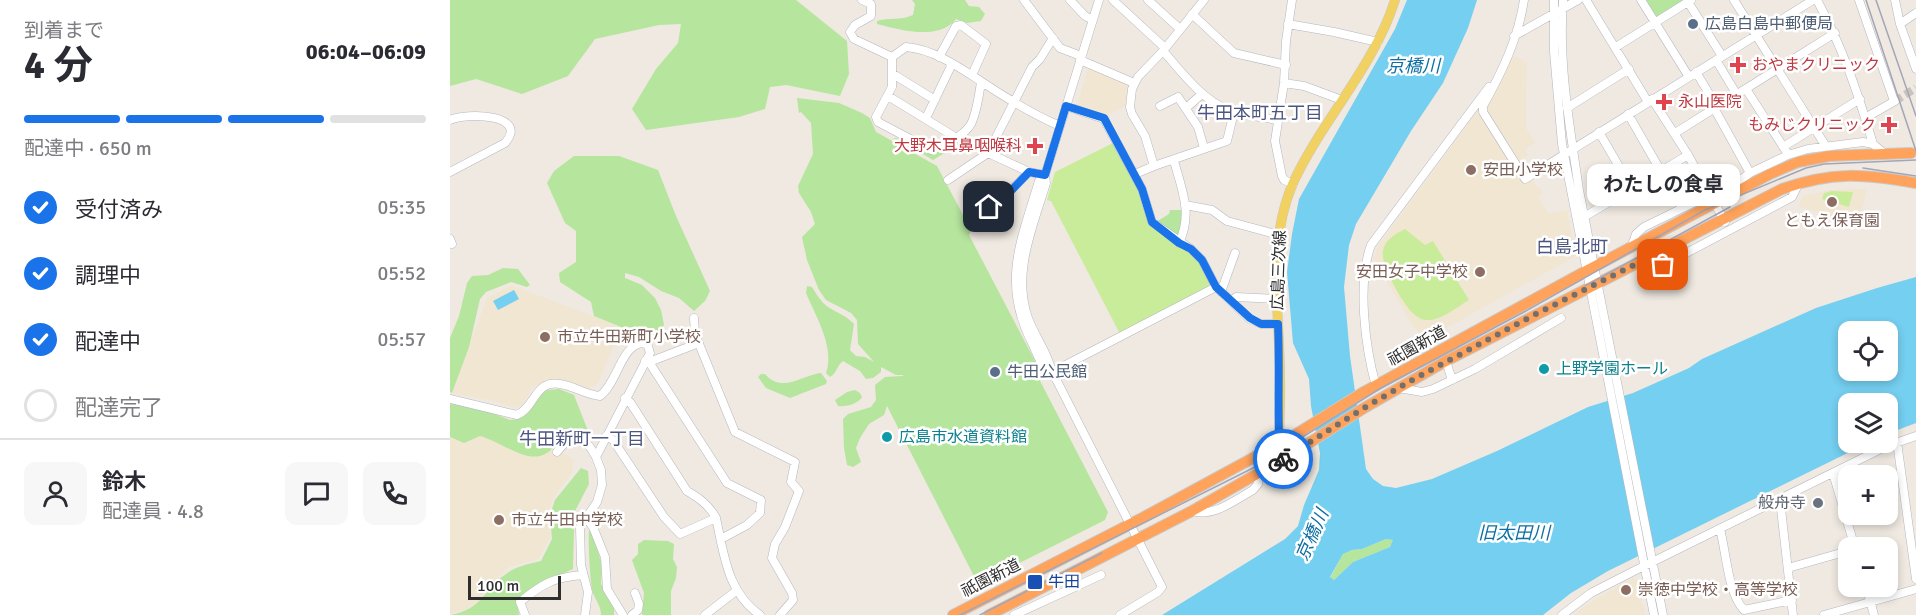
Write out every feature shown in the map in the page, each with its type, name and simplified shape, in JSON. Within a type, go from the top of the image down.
[{"type":"highway","name":"祇園新道","points":[[953,615],[1130,525],[1279,444],[1362,393],[1590,268],[1798,162],[1829,156],[1911,153]]},
{"type":"highway","name":"祇園新道","points":[[989,615],[1192,511],[1446,361],[1782,189],[1835,175],[1861,175],[1916,183]]},
{"type":"main road","name":"広島三次線","points":[[1280,460],[1276,270],[1279,235],[1293,184],[1320,134],[1378,42],[1395,0]]},
{"type":"street","points":[[862,0],[871,4],[871,16],[855,25],[850,32],[854,39],[892,57]]},
{"type":"street","points":[[1024,0],[1060,48],[1134,83]]},
{"type":"street","points":[[1070,0],[1085,16],[1093,20]]},
{"type":"street","points":[[1099,0],[1045,175],[1046,183],[1024,258],[1022,284],[1028,316],[1050,361],[1052,372],[1162,587],[1158,592],[1120,615]]},
{"type":"street","points":[[1113,0],[1164,49],[1202,93],[1234,111],[1278,120]]},
{"type":"street","points":[[1148,0],[1180,29]]},
{"type":"street","points":[[1154,166],[1145,136],[1130,108],[1134,83],[1204,0]]},
{"type":"street","points":[[1292,0],[1284,82],[1275,141],[1282,176],[1284,180],[1293,184]]},
{"type":"street","points":[[1376,386],[1364,325],[1367,256],[1371,245],[1486,92],[1514,36],[1519,0]]},
{"type":"street","points":[[1524,0],[1506,62],[1483,112],[1525,179],[1815,0],[1835,33],[1860,99],[1873,144]]},
{"type":"street","points":[[1554,0],[1558,112],[1564,155],[1590,268],[1648,561],[1663,615]]},
{"type":"street","points":[[1563,0],[1562,50],[1567,108],[1590,268]]},
{"type":"street","points":[[1514,36],[1578,0]]},
{"type":"street","points":[[1586,0],[1629,69],[1675,133],[1729,229]]},
{"type":"street","points":[[1641,0],[1689,77]]},
{"type":"street","points":[[1859,0],[1895,101],[1865,118]]},
{"type":"street","points":[[1895,0],[1900,24],[1916,69]]},
{"type":"street","points":[[1616,48],[1689,1],[1737,95]]},
{"type":"street","points":[[1737,1],[1824,145]]},
{"type":"street","points":[[1900,24],[1916,13]]},
{"type":"street","points":[[1192,14],[1234,53],[1286,65]]},
{"type":"street","points":[[1288,24],[1378,42]]},
{"type":"street","points":[[939,57],[956,26],[961,26],[986,44],[972,75]]},
{"type":"street","points":[[1675,133],[1835,33]]},
{"type":"street","points":[[948,180],[988,153],[1032,67],[1053,38]]},
{"type":"street","points":[[892,57],[906,47],[917,48],[939,57],[1059,126]]},
{"type":"street","points":[[892,57],[892,87],[876,117],[878,122],[931,150],[941,147],[971,124],[981,82]]},
{"type":"street","points":[[926,118],[952,64]]},
{"type":"street","points":[[1567,108],[1629,69]]},
{"type":"street","points":[[1696,72],[1750,173]]},
{"type":"street","points":[[893,74],[935,100]]},
{"type":"street","points":[[1284,82],[1304,86],[1342,100]]},
{"type":"street","points":[[1746,89],[1788,154]]},
{"type":"street","points":[[1186,108],[1202,93]]},
{"type":"street","points":[[888,96],[955,137]]},
{"type":"street","points":[[1160,106],[1178,97],[1198,127],[1204,148]]},
{"type":"street","points":[[1783,147],[1860,99]]},
{"type":"street","points":[[1066,106],[1104,118],[1142,189],[1152,222],[1179,243],[1191,249],[1202,260],[1218,290],[1255,322],[1278,324]]},
{"type":"street","points":[[1135,174],[1227,141],[1234,111]]},
{"type":"street","points":[[1628,114],[1682,208]]},
{"type":"street","points":[[450,120],[458,116],[479,115],[499,118],[506,123],[510,132],[509,139],[505,143],[450,172]]},
{"type":"street","points":[[1599,132],[1632,189]]},
{"type":"street","points":[[1732,194],[1736,183],[1750,173],[1788,154],[1824,145],[1863,142],[1873,144],[1885,154]]},
{"type":"street","points":[[988,153],[1029,172],[1045,175]]},
{"type":"street","points":[[1584,217],[1688,155]]},
{"type":"street","points":[[1174,160],[1187,223],[1179,243]]},
{"type":"street","points":[[974,217],[1004,198],[1029,172]]},
{"type":"street","points":[[1642,276],[1792,197],[1799,183]]},
{"type":"street","points":[[1631,248],[1636,234],[1644,227],[1697,201]]},
{"type":"street","points":[[1185,205],[1212,210],[1227,221],[1279,235]]},
{"type":"street","points":[[1052,372],[1218,290],[1235,254]]},
{"type":"street","points":[[1650,257],[1663,265]]},
{"type":"street","points":[[1231,301],[1236,297],[1277,299]]},
{"type":"street","points":[[1531,336],[1536,314]]},
{"type":"street","points":[[694,318],[695,334],[735,432],[795,462],[791,482],[799,491],[785,527],[775,544],[772,558],[792,593],[793,600],[780,615]]},
{"type":"street","points":[[1398,388],[1422,392],[1433,389],[1475,369],[1561,318]]},
{"type":"street","points":[[450,399],[517,415],[528,407],[540,388],[558,383],[600,396],[606,392],[628,349],[633,344],[644,343],[648,346],[650,353],[647,361],[596,457]]},
{"type":"street","points":[[647,361],[699,343]]},
{"type":"street","points":[[647,361],[727,483],[761,500],[760,513],[747,525],[721,539]]},
{"type":"street","points":[[1446,361],[1452,380]]},
{"type":"street","points":[[625,399],[630,402],[687,491],[701,499],[716,518],[731,580],[736,591],[750,608],[760,615]]},
{"type":"street","points":[[606,436],[613,440],[664,518],[680,534],[716,518]]},
{"type":"street","points":[[1898,441],[1916,436]]},
{"type":"street","points":[[557,452],[567,440],[574,437],[581,439],[596,457],[601,470],[602,485],[597,502],[580,527],[581,565],[588,592],[585,615]]},
{"type":"street","points":[[1898,452],[1912,524],[1916,579]]},
{"type":"street","points":[[1562,615],[1591,593],[1648,561],[1720,529],[1874,453]]},
{"type":"street","points":[[1833,473],[1852,537]]},
{"type":"street","points":[[1780,500],[1793,615]]},
{"type":"street","points":[[587,519],[593,527],[605,557],[607,589],[622,615]]},
{"type":"street","points":[[1720,529],[1733,588],[1744,610],[1792,600]]},
{"type":"street","points":[[1788,568],[1838,554]]},
{"type":"street","points":[[1648,561],[1654,615]]},
{"type":"street","points":[[1068,589],[1076,572]]},
{"type":"street","points":[[525,615],[520,602],[539,586],[565,576],[583,575]]},
{"type":"street","points":[[1014,615],[1101,575]]},
{"type":"street","points":[[1827,615],[1916,589]]},
{"type":"street","points":[[705,615],[736,591]]},
{"type":"street","points":[[632,615],[638,610],[639,604],[635,593]]},
{"type":"street","points":[[1869,597],[1874,615]]},
{"type":"shaded area","points":[[1513,56],[1527,62],[1526,128],[1535,143],[1525,149],[1528,155],[1518,162],[1486,112]]},
{"type":"shaded area","points":[[1089,65],[1132,83],[1127,105],[1105,116],[1077,106]]},
{"type":"shaded area","points":[[1479,109],[1525,184],[1532,179],[1539,187],[1543,194],[1537,196],[1549,214],[1567,210],[1576,256],[1438,332],[1420,333],[1412,325],[1374,259],[1378,246]]},
{"type":"shaded area","name":"ともえ保育園","points":[[1848,189],[1867,189],[1858,223],[1799,207],[1802,197]]},
{"type":"shaded area","name":"市立牛田新町小学校","points":[[511,285],[621,327],[598,383],[588,388],[561,379],[547,380],[532,388],[522,405],[513,408],[498,402],[452,393],[487,298]]},
{"type":"shaded area","name":"市立牛田中学校","points":[[480,436],[544,454],[555,448],[573,460],[572,472],[553,499],[549,513],[550,538],[538,559],[509,567],[486,589],[478,602],[463,611],[450,613],[450,437],[464,443]]},
{"type":"shaded area","name":"崇徳中学校・高等学校","points":[[1632,578],[1638,580],[1645,615],[1573,615],[1594,600]]},
{"type":"green space","points":[[450,0],[796,0],[847,41],[849,74],[840,96],[786,85],[770,87],[765,109],[739,117],[646,130],[632,109],[656,69],[678,43],[681,24],[659,25],[595,39],[568,76],[522,94],[476,79],[450,86]]},
{"type":"green space","points":[[912,0],[965,0],[969,6],[979,7],[985,14],[981,21],[967,23],[956,19],[949,26],[930,32],[908,31],[877,24],[877,21],[913,15],[915,4]]},
{"type":"green space","points":[[1644,0],[1684,0],[1657,17]]},
{"type":"green space","points":[[797,98],[839,103],[862,113],[870,118],[876,132],[937,166],[971,230],[969,235],[1036,363],[1032,365],[1108,512],[1105,520],[978,584],[887,406],[884,415],[869,424],[860,438],[856,448],[861,462],[853,467],[847,465],[843,419],[848,414],[871,407],[876,400],[875,385],[885,377],[904,375],[896,375],[881,367],[881,372],[873,378],[866,379],[860,371],[843,361],[830,377],[826,373],[828,353],[826,343],[806,293],[807,286],[812,287],[826,305],[854,324],[850,350],[856,356],[865,357],[874,362],[858,344],[857,320],[851,313],[826,300],[819,290],[807,260],[802,237],[815,224],[811,212],[799,193],[798,186],[813,154],[811,123],[801,112],[799,113]]},
{"type":"green space","points":[[963,135],[966,140],[933,160],[893,140],[895,138],[906,140],[930,154]]},
{"type":"green space","points":[[1113,143],[1138,191],[1149,225],[1188,251],[1199,262],[1210,284],[1209,288],[1120,334],[1051,201],[1047,200],[1055,172]]},
{"type":"green space","points":[[574,156],[619,156],[658,170],[710,291],[705,301],[694,311],[679,298],[661,291],[639,277],[625,273],[625,278],[642,285],[655,298],[661,310],[664,325],[656,339],[641,328],[621,327],[594,316],[591,302],[560,282],[559,273],[576,262],[576,231],[565,223],[547,183],[554,171]]},
{"type":"green space","points":[[1853,192],[1849,207],[1822,199],[1824,193]]},
{"type":"green space","points":[[1170,210],[1185,210],[1180,240],[1156,222],[1169,214]]},
{"type":"green space","points":[[1405,229],[1425,245],[1433,241],[1469,300],[1432,320],[1421,319],[1410,310],[1394,285],[1383,257],[1386,243],[1391,237]]},
{"type":"green space","points":[[503,268],[518,269],[530,285],[527,287],[511,282],[486,292],[480,299],[469,347],[452,393],[450,392],[450,338],[459,316],[467,283],[472,276],[488,275]]},
{"type":"green space","points":[[821,373],[827,381],[826,384],[790,398],[766,388],[758,377],[765,374],[778,383],[785,383]]},
{"type":"green space","points":[[559,389],[574,395],[590,436],[567,435],[547,453],[536,457],[523,455],[480,436],[464,443],[450,437],[450,404],[490,412],[510,420],[518,419],[527,414],[539,395],[548,390]]},
{"type":"green space","points":[[855,390],[862,397],[858,402],[838,406],[835,400]]},
{"type":"green space","points":[[581,468],[588,471],[589,484],[572,517],[573,569],[531,589],[517,602],[519,615],[450,615],[476,604],[498,580],[510,571],[541,561],[552,539],[550,515],[555,500]]},
{"type":"green space","points":[[589,531],[591,531],[602,564],[601,584],[614,608],[614,615],[601,615],[593,593],[589,562]]},
{"type":"green space","points":[[1386,539],[1394,540],[1390,547],[1353,562],[1334,580],[1330,578],[1343,554]]},
{"type":"green space","points":[[644,540],[668,541],[674,544],[673,559],[677,567],[671,591],[671,615],[642,615],[644,593],[632,560],[638,554],[638,544]]},
{"type":"water","name":"旧太田川","points":[[1407,0],[1477,0],[1468,28],[1443,83],[1411,131],[1356,224],[1349,245],[1344,287],[1350,356],[1366,469],[1373,479],[1383,486],[1396,488],[1432,479],[1497,451],[1588,407],[1633,393],[1816,308],[1916,277],[1916,423],[1898,430],[1898,393],[1838,393],[1838,453],[1848,453],[1608,571],[1571,593],[1543,615],[1162,615],[1285,539],[1298,526],[1319,470],[1320,453],[1311,406],[1309,379],[1293,343],[1287,272],[1299,199],[1395,29]],"holes":[[[1386,539],[1393,540],[1390,547],[1353,562],[1334,580],[1330,577],[1343,554]]]},
{"type":"water","points":[[514,290],[519,299],[498,310],[493,301]]},
{"type":"tunnel","points":[[1895,101],[1916,88]]},
{"type":"tram line","points":[[960,615],[1253,468],[1381,388],[1524,312],[1705,210],[1806,168],[1824,164],[1916,160]]},
{"type":"tram line","points":[[1863,168],[1916,176]]},
{"type":"tram line","points":[[1585,286],[1730,207]]},
{"type":"tram line","points":[[980,615],[1102,553]]},
{"type":"railway","points":[[1866,0],[1916,151]]},
{"type":"railway","points":[[1876,0],[1916,116]]},
{"type":"way so far","points":[[1283,459],[1398,388],[1588,287],[1650,257],[1663,265]]},
{"type":"place","name":"広島白島中郵便局","points":[[1693,24]]},
{"type":"place","name":"おやまクリニック","points":[[1738,65]]},
{"type":"place","name":"永山医院","points":[[1664,102]]},
{"type":"place","name":"もみじクリニック","points":[[1889,125]]},
{"type":"place","name":"大野木耳鼻咽喉科","points":[[1035,146]]},
{"type":"place","name":"安田小学校","points":[[1471,170]]},
{"type":"place","name":"ともえ保育園","points":[[1832,202]]},
{"type":"place","name":"わたしの食卓","points":[[1663,265]]},
{"type":"place","name":"安田女子中学校","points":[[1480,272]]},
{"type":"place","name":"市立牛田新町小学校","points":[[545,337]]},
{"type":"place","name":"上野学園ホール","points":[[1544,369]]},
{"type":"place","name":"牛田公民館","points":[[995,372]]},
{"type":"place","name":"広島市水道資料館","points":[[887,437]]},
{"type":"place","name":"般舟寺","points":[[1818,503]]},
{"type":"place","name":"市立牛田中学校","points":[[499,520]]},
{"type":"place","name":"牛田","points":[[1035,582]]},
{"type":"place","name":"崇徳中学校・高等学校","points":[[1626,590]]},
{"type":"district","name":"牛田本町五丁目","points":[[1260,113]]},
{"type":"district","name":"白島北町","points":[[1572,247]]},
{"type":"district","name":"牛田新町一丁目","points":[[582,439]]},
{"type":"route","points":[[989,207],[1004,198],[1029,172],[1045,175],[1066,106],[1104,118],[1142,189],[1152,222],[1179,243],[1191,249],[1202,260],[1216,287],[1250,318],[1261,324],[1278,324],[1279,444],[1280,460],[1283,459]]},
{"type":"water label","name":"京橋川","points":[[1413,66]]},
{"type":"water label","name":"京橋川","points":[[1312,535]]}]
